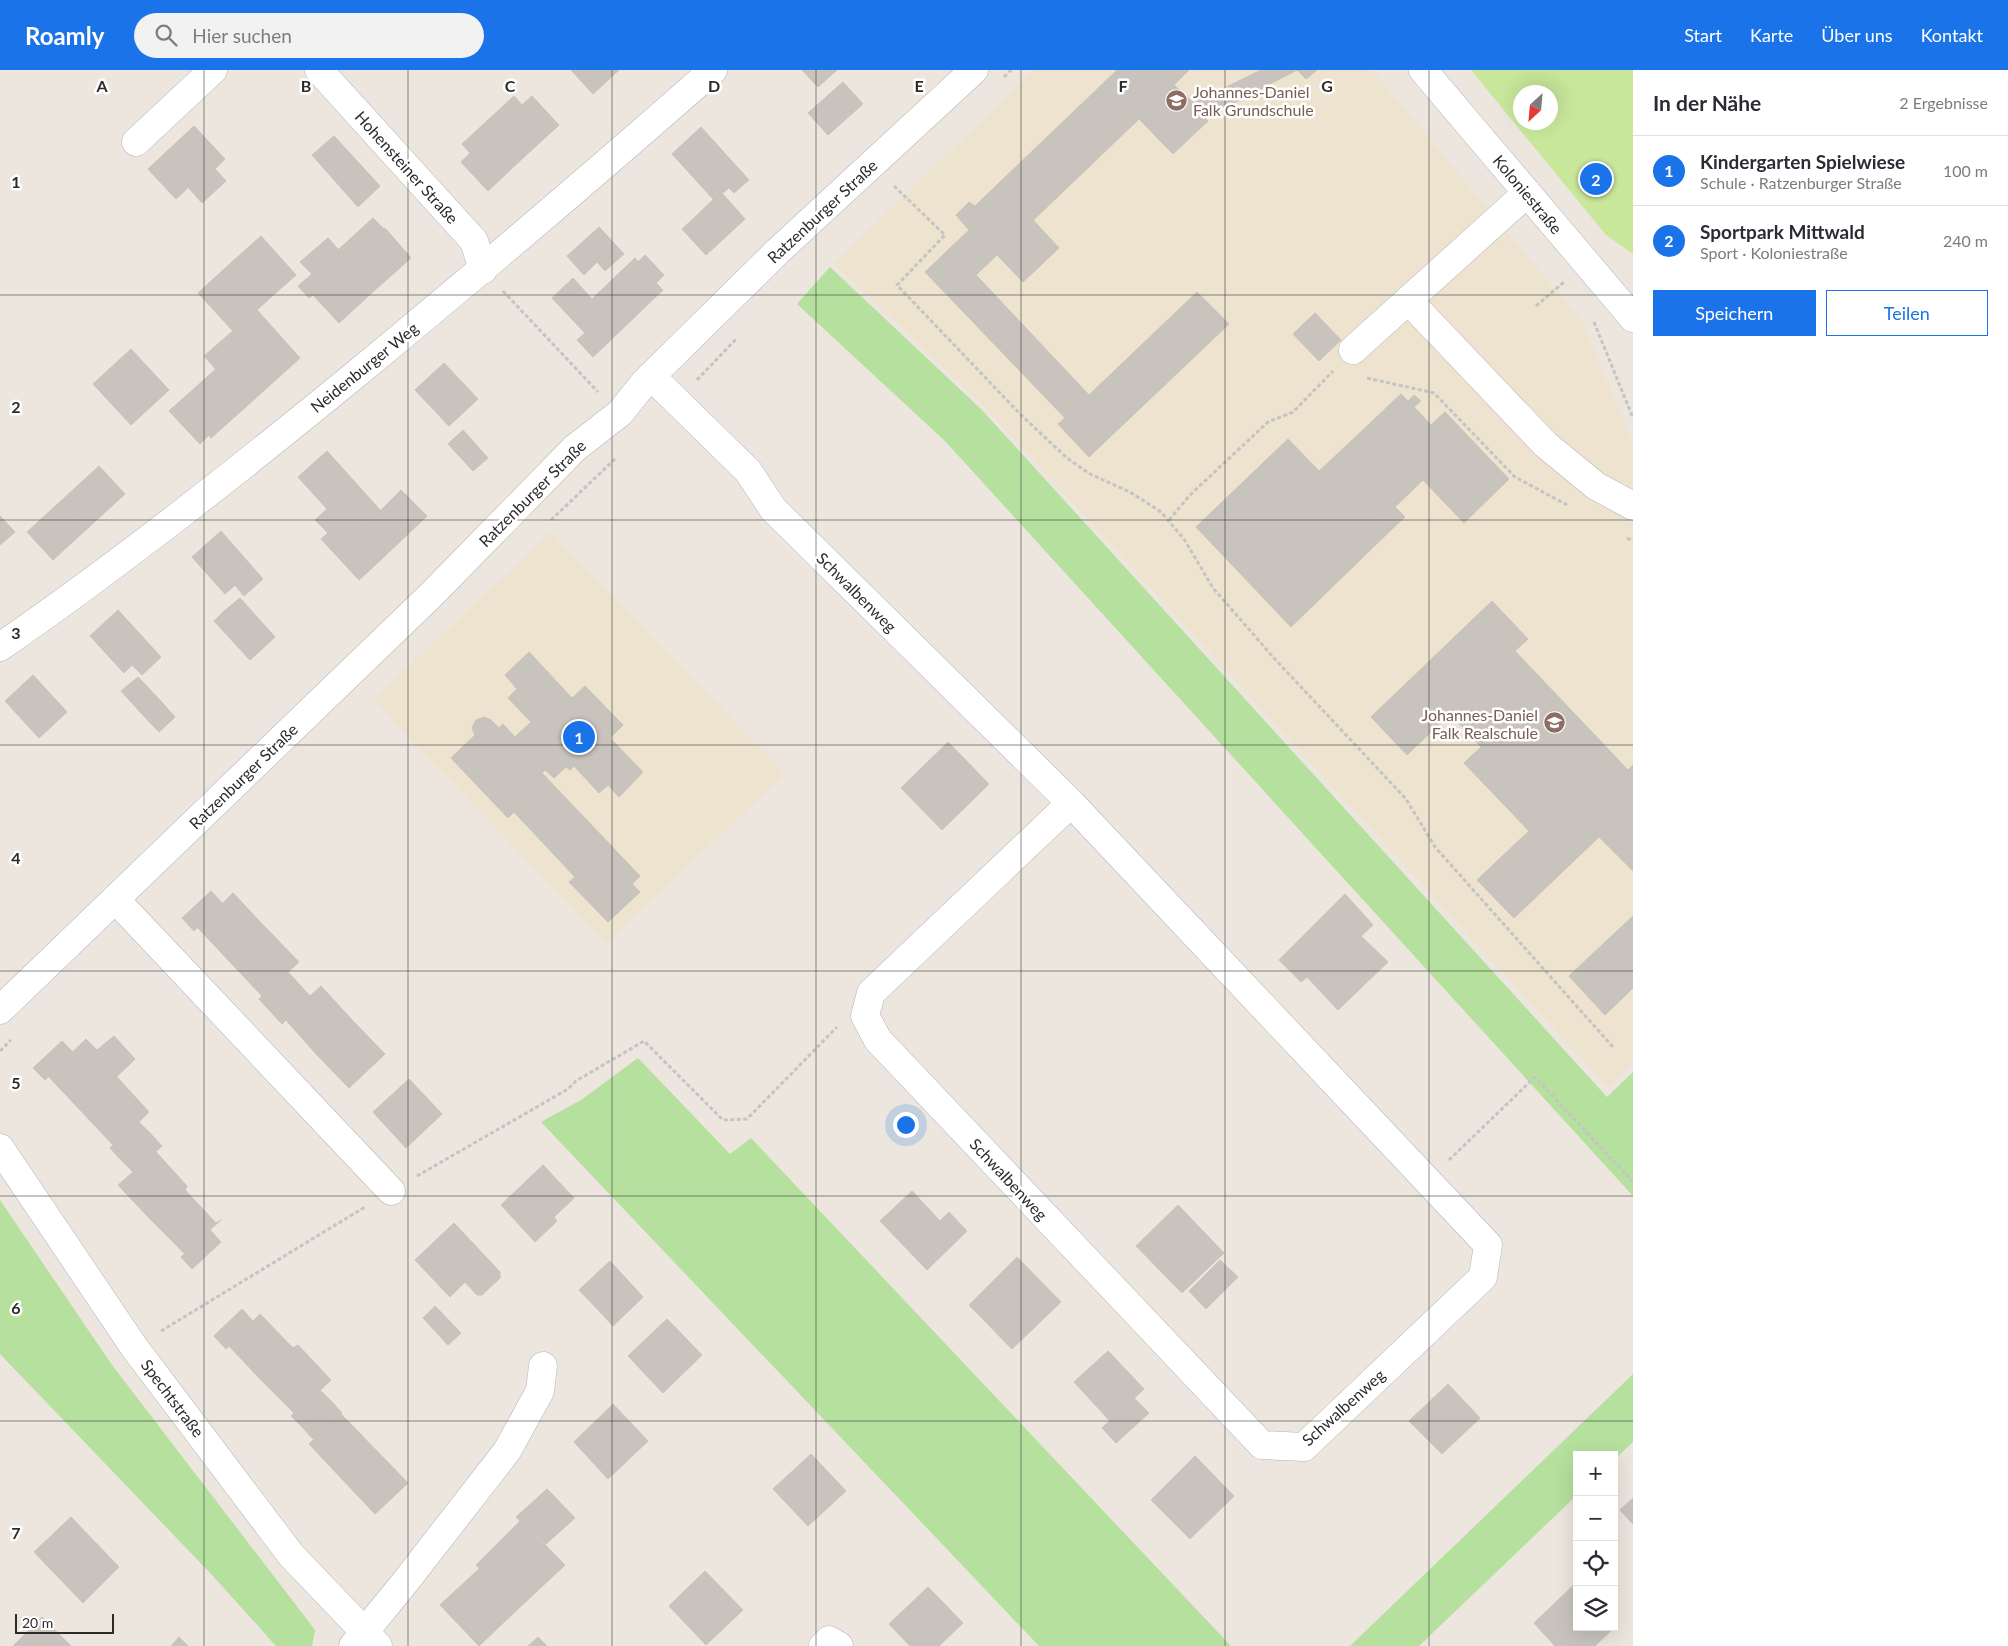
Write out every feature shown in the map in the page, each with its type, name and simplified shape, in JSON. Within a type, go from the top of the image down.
[{"type":"street","points":[[136,142],[213,70]]},
{"type":"street","name":"Hohensteiner Straße","points":[[319,70],[474,241],[483,270]]},
{"type":"street","name":"Neidenburger Weg","points":[[0,647],[68,600],[269,445],[483,270],[712,70]]},
{"type":"street","name":"Ratzenburger Straße","points":[[0,1010],[431,595],[575,448],[620,413],[651,376],[778,251],[974,70]]},
{"type":"street","name":"Koloniestraße","points":[[1423,70],[1633,318]]},
{"type":"street","points":[[1347,357],[1527,193]]},
{"type":"street","points":[[1409,301],[1545,444],[1596,486],[1633,506]]},
{"type":"street","name":"Schwalbenweg","points":[[651,376],[748,471],[773,509],[1071,803],[1428,1180],[1488,1245],[1483,1277],[1304,1447],[1262,1445],[878,1040],[865,1016]]},
{"type":"street","points":[[865,1016],[871,993],[1071,803]]},
{"type":"street","points":[[114,899],[391,1191]]},
{"type":"street","name":"Spechtstraße","points":[[0,1148],[134,1347],[291,1556],[365,1642],[406,1581],[507,1451],[540,1391],[543,1366]]},
{"type":"path","points":[[872,164],[945,235],[897,285],[1008,402],[1067,458],[1090,474],[1130,492],[1161,512],[1184,539],[1213,588],[1274,657],[1406,798],[1435,847],[1613,1047]]},
{"type":"path","points":[[483,270],[603,398],[620,413]]},
{"type":"path","points":[[1168,520],[1190,495],[1268,422],[1293,412],[1347,357],[1360,376],[1434,392],[1515,477],[1576,510]]},
{"type":"path","points":[[1620,534],[1633,541]]},
{"type":"path","points":[[134,1347],[391,1191],[568,1089],[576,1081],[644,1041],[723,1120],[747,1119],[843,1022],[865,1016]]},
{"type":"path","points":[[1428,1180],[1536,1077],[1633,1182]]},
{"type":"shaded area","points":[[1033,70],[1372,70],[1583,323],[1633,444],[1633,1063],[1608,1088],[985,407],[834,264]]},
{"type":"shaded area","points":[[551,532],[785,774],[606,943],[373,700]]},
{"type":"green space","points":[[1471,70],[1633,70],[1633,254],[1606,235],[1520,130],[1558,130],[1558,85],[1513,85],[1513,121]]},
{"type":"green space","points":[[830,267],[982,410],[1607,1097],[1633,1072],[1633,1196],[945,441],[797,304]]},
{"type":"green space","points":[[638,1058],[730,1154],[751,1138],[1231,1646],[1039,1646],[541,1122],[581,1100]]},
{"type":"green space","points":[[0,1200],[112,1365],[315,1630],[312,1646],[276,1646],[212,1575],[0,1354]]},
{"type":"green space","points":[[1633,1374],[1633,1442],[1618,1456],[1618,1451],[1573,1451],[1573,1499],[1419,1646],[1350,1646]]},
{"type":"building","points":[[571,70],[619,70],[593,94]]},
{"type":"building","points":[[802,70],[837,70],[818,87]]},
{"type":"building","points":[[1117,70],[1189,70],[1174,85],[1208,121],[1173,154],[1139,119],[976,275],[1089,395],[1197,292],[1229,324],[1089,457],[1058,424],[1065,418],[925,272],[969,230],[956,215],[969,202],[975,206]]},
{"type":"building","points":[[1261,70],[1297,70],[1205,118],[1174,85],[1194,103]]},
{"type":"building","points":[[1297,70],[1317,70],[1306,79]]},
{"type":"building","points":[[843,82],[863,104],[828,135],[808,113]]},
{"type":"building","points":[[514,96],[522,105],[532,96],[559,125],[523,158],[488,120]]},
{"type":"building","points":[[488,120],[523,158],[488,191],[461,162],[470,153],[462,144]]},
{"type":"building","points":[[194,126],[225,159],[215,169],[226,181],[202,203],[188,187],[191,185],[163,155]]},
{"type":"building","points":[[701,127],[749,180],[734,193],[729,188],[714,200],[672,154]]},
{"type":"building","points":[[334,136],[380,186],[358,207],[312,155]]},
{"type":"building","points":[[163,155],[191,185],[176,199],[148,169]]},
{"type":"building","points":[[721,192],[745,219],[718,244],[694,218]]},
{"type":"building","points":[[373,218],[385,228],[411,258],[375,290],[338,250]]},
{"type":"building","points":[[694,218],[718,244],[706,255],[682,229]]},
{"type":"building","points":[[1033,220],[1059,248],[1023,282],[997,255]]},
{"type":"building","points":[[599,227],[624,254],[605,271],[597,262],[584,275],[567,256]]},
{"type":"building","points":[[261,236],[296,275],[268,300],[233,261]]},
{"type":"building","points":[[328,238],[375,290],[339,323],[313,295],[309,298],[298,286],[312,274],[300,262]]},
{"type":"building","points":[[645,255],[664,275],[656,283],[663,290],[593,357],[577,340],[585,333],[552,298],[573,278],[592,299],[635,258],[638,262]]},
{"type":"building","points":[[233,261],[268,300],[233,331],[198,293]]},
{"type":"building","points":[[257,310],[300,358],[248,405],[204,356]]},
{"type":"building","points":[[1315,313],[1341,340],[1319,361],[1293,334]]},
{"type":"building","points":[[131,349],[169,390],[131,425],[93,384]]},
{"type":"building","points":[[444,363],[478,399],[449,426],[415,390]]},
{"type":"building","points":[[216,369],[248,405],[211,438],[209,435],[200,444],[169,411]]},
{"type":"building","points":[[1401,394],[1408,401],[1414,395],[1421,401],[1414,407],[1431,425],[1445,412],[1509,479],[1464,523],[1423,480],[1395,507],[1405,517],[1393,528],[1330,461]]},
{"type":"building","points":[[463,430],[488,458],[473,471],[448,444]]},
{"type":"building","points":[[1288,439],[1319,471],[1330,461],[1393,528],[1291,627],[1196,527]]},
{"type":"building","points":[[327,451],[381,511],[363,528],[387,554],[359,580],[321,539],[328,533],[315,520],[327,509],[298,477]]},
{"type":"building","points":[[99,466],[125,494],[89,527],[63,499]]},
{"type":"building","points":[[401,490],[427,516],[387,554],[363,528]]},
{"type":"building","points":[[63,499],[89,527],[53,560],[27,532]]},
{"type":"building","points":[[0,516],[15,532],[0,545]]},
{"type":"building","points":[[221,531],[263,579],[244,596],[235,585],[225,594],[192,557]]},
{"type":"building","points":[[240,598],[275,637],[259,652],[223,612]]},
{"type":"building","points":[[1492,601],[1528,639],[1515,651],[1628,770],[1633,765],[1633,871],[1599,837],[1514,918],[1477,880],[1529,831],[1464,763],[1481,747],[1450,714],[1407,755],[1371,717]]},
{"type":"building","points":[[118,610],[161,657],[142,675],[132,665],[124,673],[90,636]]},
{"type":"building","points":[[223,612],[259,652],[250,660],[214,621]]},
{"type":"building","points":[[529,652],[572,698],[585,686],[623,725],[610,738],[643,772],[619,797],[608,785],[599,793],[574,766],[570,770],[566,767],[554,778],[545,770],[542,773],[640,876],[632,884],[640,892],[608,922],[569,882],[575,877],[514,812],[508,818],[451,758],[475,735],[472,728],[476,720],[484,717],[491,720],[499,728],[503,724],[515,737],[531,722],[508,698],[517,689],[505,675]]},
{"type":"building","points":[[33,675],[67,712],[39,738],[5,701]]},
{"type":"building","points":[[138,677],[158,698],[141,713],[121,691]]},
{"type":"building","points":[[158,698],[175,717],[159,732],[141,713]]},
{"type":"building","points":[[948,742],[989,784],[942,830],[901,788]]},
{"type":"building","points":[[211,891],[222,903],[194,931],[182,918]]},
{"type":"building","points":[[233,893],[265,927],[230,962],[198,928]]},
{"type":"building","points":[[1345,894],[1373,925],[1361,936],[1388,962],[1338,1010],[1307,977],[1301,982],[1279,960]]},
{"type":"building","points":[[1633,916],[1633,988],[1605,1015],[1569,976]]},
{"type":"building","points":[[265,927],[299,962],[262,996],[230,962]]},
{"type":"building","points":[[288,972],[299,984],[270,1011],[259,999]]},
{"type":"building","points":[[299,984],[310,996],[282,1024],[270,1011]]},
{"type":"building","points":[[321,986],[353,1021],[317,1055],[285,1019]]},
{"type":"building","points":[[353,1021],[385,1054],[349,1088],[317,1055]]},
{"type":"building","points":[[114,1036],[135,1059],[81,1111],[48,1076],[86,1039],[97,1050]]},
{"type":"building","points":[[62,1041],[73,1052],[45,1080],[33,1068]]},
{"type":"building","points":[[117,1077],[149,1112],[114,1146],[81,1111]]},
{"type":"building","points":[[409,1079],[442,1114],[406,1148],[373,1112]]},
{"type":"building","points":[[139,1122],[150,1133],[121,1160],[110,1148]]},
{"type":"building","points":[[150,1133],[162,1146],[133,1172],[121,1160]]},
{"type":"building","points":[[156,1152],[187,1186],[151,1220],[118,1185]]},
{"type":"building","points":[[543,1165],[574,1198],[554,1217],[557,1221],[535,1242],[501,1205]]},
{"type":"building","points":[[187,1186],[185,1190],[216,1223],[221,1220],[184,1253],[151,1220]]},
{"type":"building","points":[[912,1191],[940,1221],[949,1212],[967,1231],[927,1270],[880,1221]]},
{"type":"building","points":[[1178,1205],[1224,1253],[1182,1293],[1136,1246]]},
{"type":"building","points":[[454,1223],[500,1272],[500,1278],[482,1295],[477,1295],[465,1282],[450,1297],[415,1260]]},
{"type":"building","points":[[210,1230],[221,1242],[192,1269],[181,1257]]},
{"type":"building","points":[[1017,1257],[1061,1302],[1012,1349],[969,1305]]},
{"type":"building","points":[[1220,1260],[1238,1277],[1206,1309],[1189,1291]]},
{"type":"building","points":[[610,1261],[632,1285],[601,1313],[579,1290]]},
{"type":"building","points":[[632,1285],[643,1297],[613,1326],[601,1313]]},
{"type":"building","points":[[435,1306],[461,1333],[448,1345],[423,1318]]},
{"type":"building","points":[[242,1309],[253,1321],[226,1349],[214,1336]]},
{"type":"building","points":[[260,1314],[293,1348],[298,1345],[261,1380],[229,1346]]},
{"type":"building","points":[[667,1319],[702,1355],[663,1393],[628,1356]]},
{"type":"building","points":[[298,1345],[331,1380],[295,1414],[261,1380]]},
{"type":"building","points":[[1108,1351],[1144,1389],[1110,1421],[1074,1382]]},
{"type":"building","points":[[1448,1384],[1480,1418],[1442,1454],[1409,1421]]},
{"type":"building","points":[[320,1390],[331,1401],[303,1428],[291,1416]]},
{"type":"building","points":[[1134,1398],[1149,1413],[1116,1443],[1102,1428]]},
{"type":"building","points":[[331,1401],[342,1413],[314,1440],[303,1428]]},
{"type":"building","points":[[613,1404],[648,1441],[608,1479],[574,1442]]},
{"type":"building","points":[[341,1414],[375,1449],[342,1479],[309,1444]]},
{"type":"building","points":[[375,1449],[408,1483],[375,1514],[342,1479]]},
{"type":"building","points":[[811,1454],[846,1491],[808,1526],[773,1489]]},
{"type":"building","points":[[1195,1456],[1234,1496],[1190,1539],[1151,1500]]},
{"type":"building","points":[[547,1489],[575,1518],[546,1544],[516,1517]]},
{"type":"building","points":[[1633,1498],[1633,1524],[1620,1510]]},
{"type":"building","points":[[71,1517],[119,1567],[83,1603],[34,1552]]},
{"type":"building","points":[[521,1520],[565,1565],[519,1608],[476,1565]]},
{"type":"building","points":[[480,1568],[519,1608],[479,1646],[440,1605]]},
{"type":"building","points":[[705,1571],[743,1610],[706,1645],[669,1606]]},
{"type":"building","points":[[1573,1586],[1573,1631],[1611,1631],[1595,1646],[1555,1646],[1534,1623]]},
{"type":"building","points":[[928,1587],[963,1623],[939,1646],[910,1646],[889,1624]]},
{"type":"building","points":[[42,1617],[71,1646],[13,1646]]},
{"type":"building","points":[[179,1637],[188,1646],[171,1646]]},
{"type":"building","points":[[538,1637],[547,1646],[528,1646]]},
{"type":"place","name":"Johannes-Daniel Falk Grundschule","points":[[1177,100]]},
{"type":"place","name":"Sportpark Mittwald","points":[[1596,179]]},
{"type":"place","name":"Johannes-Daniel Falk Realschule","points":[[1554,723]]},
{"type":"place","name":"Kindergarten Spielwiese","points":[[579,737]]}]
